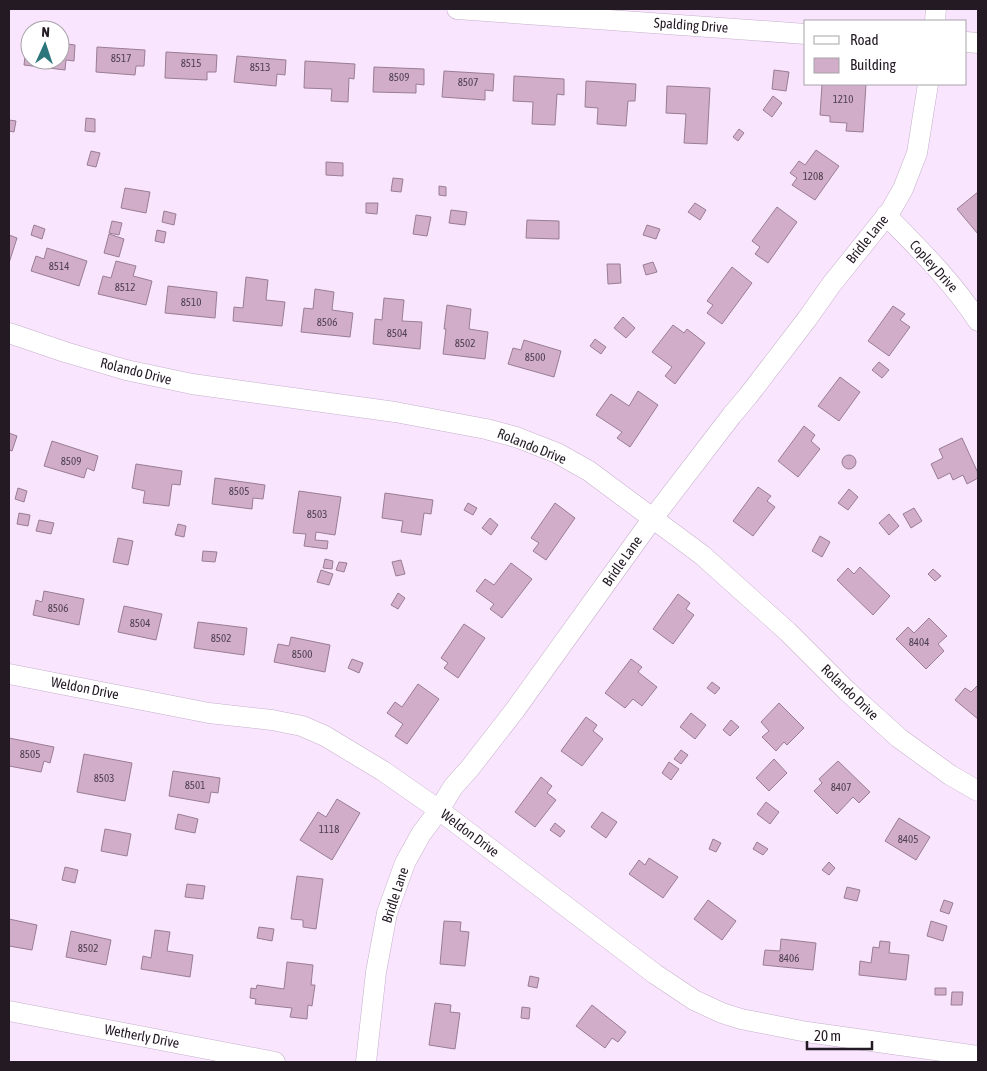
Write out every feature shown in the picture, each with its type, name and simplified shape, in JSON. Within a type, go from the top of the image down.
[{"type":"street","name":"Spalding Drive","points":[[456,9],[804,34]]},
{"type":"street","name":"Bridle Lane","points":[[366,1062],[376,972],[387,913],[405,863],[421,834],[453,787],[470,768],[531,687],[653,518],[807,319],[831,284],[891,210],[903,189],[917,153],[928,85]]},
{"type":"street","name":"Copley Drive","points":[[886,216],[940,270],[966,301],[978,321]]},
{"type":"street","name":"Rolando Drive","points":[[9,333],[126,370],[192,384],[395,412],[486,429],[516,437],[557,453],[590,471],[702,555],[788,632],[847,691],[898,738],[950,775],[978,791]]},
{"type":"street","name":"Weldon Drive","points":[[9,674],[209,713],[272,720],[302,726],[326,736],[383,771],[439,810],[655,974],[694,1000],[722,1013],[741,1019],[807,1032],[978,1056]]},
{"type":"street","name":"Wetherly Drive","points":[[9,1011],[275,1062]]},
{"type":"building","points":[[70,44],[75,45],[74,61],[70,60]]},
{"type":"building","points":[[97,47],[145,50],[144,66],[136,66],[135,75],[96,72]]},
{"type":"building","points":[[166,52],[217,55],[216,72],[207,72],[207,80],[165,78]]},
{"type":"building","points":[[237,56],[286,60],[285,75],[277,74],[276,86],[234,82]]},
{"type":"building","points":[[305,61],[355,64],[354,79],[349,78],[348,102],[331,101],[332,89],[304,88]]},
{"type":"building","points":[[374,67],[424,69],[424,85],[416,84],[416,93],[373,92]]},
{"type":"building","points":[[774,70],[789,72],[786,91],[772,89]]},
{"type":"building","points":[[444,71],[494,74],[493,91],[485,90],[485,100],[442,97]]},
{"type":"building","points":[[514,76],[564,79],[564,95],[557,94],[555,125],[532,124],[533,102],[513,101]]},
{"type":"building","points":[[586,81],[636,84],[635,101],[628,101],[626,126],[597,124],[598,108],[585,107]]},
{"type":"building","points":[[822,85],[866,85],[863,132],[846,131],[847,123],[830,122],[830,116],[820,115]]},
{"type":"building","points":[[667,86],[710,88],[707,144],[684,143],[686,114],[666,113]]},
{"type":"building","points":[[773,96],[782,103],[772,117],[763,110]]},
{"type":"building","points":[[86,118],[95,119],[95,132],[85,131]]},
{"type":"building","points":[[9,120],[16,121],[14,132],[9,131]]},
{"type":"building","points":[[739,129],[744,133],[738,141],[733,137]]},
{"type":"building","points":[[816,150],[839,166],[815,200],[792,185],[797,178],[790,173],[799,161],[805,165]]},
{"type":"building","points":[[91,151],[100,153],[96,167],[87,165]]},
{"type":"building","points":[[326,162],[343,163],[343,176],[326,175]]},
{"type":"building","points":[[393,178],[403,179],[401,192],[391,191]]},
{"type":"building","points":[[439,186],[446,187],[446,196],[439,195]]},
{"type":"building","points":[[125,188],[150,192],[146,213],[121,208]]},
{"type":"building","points":[[978,192],[978,234],[957,209]]},
{"type":"building","points":[[366,203],[378,203],[377,214],[366,213]]},
{"type":"building","points":[[695,203],[706,210],[700,220],[688,212]]},
{"type":"building","points":[[777,207],[797,222],[768,263],[755,254],[760,247],[752,241]]},
{"type":"building","points":[[451,210],[467,212],[465,225],[449,223]]},
{"type":"building","points":[[164,211],[176,214],[174,225],[162,222]]},
{"type":"building","points":[[416,215],[431,217],[427,236],[413,234]]},
{"type":"building","points":[[527,220],[559,221],[559,239],[526,238]]},
{"type":"building","points":[[112,221],[122,223],[119,235],[109,233]]},
{"type":"building","points":[[34,225],[45,229],[42,239],[31,235]]},
{"type":"building","points":[[647,225],[660,229],[656,239],[643,235]]},
{"type":"building","points":[[157,230],[166,232],[164,243],[155,241]]},
{"type":"building","points":[[109,234],[124,239],[119,257],[104,253]]},
{"type":"building","points":[[9,235],[17,238],[9,263]]},
{"type":"building","points":[[47,248],[87,261],[79,286],[31,271],[36,256],[44,259]]},
{"type":"building","points":[[116,261],[136,266],[133,276],[152,281],[146,305],[98,294],[103,276],[111,278]]},
{"type":"building","points":[[653,262],[657,272],[646,275],[643,265]]},
{"type":"building","points":[[607,264],[620,264],[621,283],[608,284]]},
{"type":"building","points":[[732,267],[752,283],[722,324],[707,313],[713,305],[707,301]]},
{"type":"building","points":[[246,277],[268,280],[266,300],[285,302],[282,326],[233,321],[234,307],[243,308]]},
{"type":"building","points":[[168,286],[217,292],[215,318],[165,313]]},
{"type":"building","points":[[315,289],[334,292],[332,310],[353,313],[350,337],[301,332],[304,308],[313,309]]},
{"type":"building","points":[[384,298],[404,300],[402,321],[422,322],[420,349],[373,344],[375,319],[382,320]]},
{"type":"building","points":[[447,305],[471,309],[469,329],[488,332],[485,359],[443,354]]},
{"type":"building","points":[[893,306],[905,314],[900,320],[910,327],[889,356],[868,341]]},
{"type":"building","points":[[623,317],[635,328],[626,338],[614,328]]},
{"type":"building","points":[[673,325],[684,333],[687,329],[705,343],[675,384],[665,376],[672,367],[652,352]]},
{"type":"building","points":[[595,339],[606,347],[601,354],[590,346]]},
{"type":"building","points":[[524,340],[561,351],[554,377],[508,364],[513,348],[521,350]]},
{"type":"building","points":[[879,362],[889,370],[882,378],[872,370]]},
{"type":"building","points":[[840,377],[860,392],[839,421],[818,406]]},
{"type":"building","points":[[638,391],[658,405],[630,447],[617,438],[622,432],[596,415],[611,394],[629,406]]},
{"type":"building","points":[[804,426],[815,435],[811,441],[820,449],[798,477],[778,461]]},
{"type":"building","points":[[9,433],[17,436],[12,451],[9,450]]},
{"type":"building","points":[[962,438],[978,473],[978,478],[967,484],[963,475],[953,480],[950,473],[938,479],[931,464],[943,458],[939,449]]},
{"type":"building","points":[[52,441],[98,456],[94,471],[87,468],[84,478],[44,466]]},
{"type":"building","points":[[849,455],[854,457],[856,462],[854,467],[849,469],[844,467],[842,462],[844,457]]},
{"type":"building","points":[[136,464],[182,471],[180,485],[172,484],[169,506],[143,503],[145,491],[132,488]]},
{"type":"building","points":[[215,478],[265,485],[263,499],[253,498],[252,509],[212,504]]},
{"type":"building","points":[[758,487],[771,496],[767,501],[775,507],[753,536],[733,521]]},
{"type":"building","points":[[18,488],[27,491],[24,502],[15,499]]},
{"type":"building","points":[[849,489],[858,497],[848,510],[838,503]]},
{"type":"building","points":[[299,491],[341,497],[335,535],[316,532],[315,540],[328,541],[327,549],[304,546],[306,534],[293,533]]},
{"type":"building","points":[[385,493],[433,500],[431,514],[424,513],[421,535],[401,532],[403,521],[382,518]]},
{"type":"building","points":[[468,503],[477,508],[473,515],[464,510]]},
{"type":"building","points":[[555,503],[575,518],[546,560],[533,551],[539,543],[531,538]]},
{"type":"building","points":[[914,508],[922,521],[911,528],[903,514]]},
{"type":"building","points":[[19,513],[30,515],[28,526],[17,524]]},
{"type":"building","points":[[889,514],[899,526],[889,535],[879,523]]},
{"type":"building","points":[[490,518],[498,525],[491,535],[482,528]]},
{"type":"building","points":[[39,520],[54,523],[51,534],[36,531]]},
{"type":"building","points":[[178,524],[186,526],[184,537],[175,535]]},
{"type":"building","points":[[820,536],[830,542],[822,557],[812,551]]},
{"type":"building","points":[[118,538],[133,541],[128,565],[113,562]]},
{"type":"building","points":[[203,551],[217,552],[215,562],[202,561]]},
{"type":"building","points":[[325,559],[333,561],[332,569],[323,568]]},
{"type":"building","points":[[401,560],[405,574],[396,576],[392,562]]},
{"type":"building","points":[[339,562],[347,563],[344,572],[336,570]]},
{"type":"building","points":[[511,563],[532,579],[502,618],[490,609],[494,604],[476,591],[485,579],[494,585]]},
{"type":"building","points":[[860,567],[890,596],[873,615],[837,580],[848,568],[854,574]]},
{"type":"building","points":[[933,569],[941,576],[935,581],[928,574]]},
{"type":"building","points":[[321,570],[333,574],[329,585],[317,582]]},
{"type":"building","points":[[44,591],[84,599],[79,625],[33,615],[36,600],[42,602]]},
{"type":"building","points":[[398,593],[405,598],[398,609],[391,605]]},
{"type":"building","points":[[678,594],[690,603],[686,609],[694,615],[673,644],[653,629]]},
{"type":"building","points":[[124,606],[162,614],[156,640],[118,632]]},
{"type":"building","points":[[929,618],[947,636],[938,644],[944,651],[926,669],[896,639],[908,627],[914,633]]},
{"type":"building","points":[[198,622],[247,628],[244,655],[194,648]]},
{"type":"building","points":[[464,624],[485,638],[458,678],[444,668],[448,663],[441,658]]},
{"type":"building","points":[[291,637],[330,645],[325,672],[274,662],[278,644],[289,646]]},
{"type":"building","points":[[352,659],[363,663],[359,673],[348,668]]},
{"type":"building","points":[[631,659],[642,667],[638,672],[657,687],[642,706],[633,699],[625,708],[605,693]]},
{"type":"building","points":[[712,682],[720,688],[715,694],[707,688]]},
{"type":"building","points":[[418,684],[439,699],[407,744],[395,736],[403,724],[387,713],[395,702],[402,707]]},
{"type":"building","points":[[978,685],[978,719],[955,700],[965,688],[971,692]]},
{"type":"building","points":[[779,703],[804,728],[787,745],[784,742],[776,751],[762,737],[769,731],[761,722]]},
{"type":"building","points":[[691,713],[706,725],[695,739],[680,727]]},
{"type":"building","points":[[586,717],[597,725],[593,731],[603,739],[582,766],[561,751]]},
{"type":"building","points":[[731,720],[739,727],[730,736],[723,730]]},
{"type":"building","points":[[9,738],[54,747],[50,763],[44,761],[41,772],[9,766]]},
{"type":"building","points":[[681,750],[688,755],[681,764],[674,759]]},
{"type":"building","points":[[84,754],[132,763],[125,801],[77,792]]},
{"type":"building","points":[[774,759],[787,773],[769,791],[756,778]]},
{"type":"building","points":[[838,761],[870,792],[859,803],[853,797],[837,814],[814,791],[822,783],[819,779]]},
{"type":"building","points":[[669,762],[679,769],[671,780],[662,773]]},
{"type":"building","points":[[173,771],[220,778],[218,793],[211,792],[209,803],[169,796]]},
{"type":"building","points":[[541,777],[552,786],[547,793],[556,800],[535,827],[515,812]]},
{"type":"building","points":[[337,799],[360,813],[332,860],[300,840],[318,812],[326,817]]},
{"type":"building","points":[[766,802],[779,812],[770,824],[757,814]]},
{"type":"building","points":[[602,812],[617,822],[606,838],[591,827]]},
{"type":"building","points":[[178,814],[198,819],[195,833],[175,829]]},
{"type":"building","points":[[899,818],[930,837],[916,860],[885,841]]},
{"type":"building","points":[[555,823],[565,831],[560,837],[550,830]]},
{"type":"building","points":[[105,829],[131,834],[127,856],[101,851]]},
{"type":"building","points":[[713,839],[721,843],[716,852],[709,849]]},
{"type":"building","points":[[757,842],[768,849],[763,855],[753,849]]},
{"type":"building","points":[[649,858],[678,877],[663,898],[629,874],[639,860],[645,865]]},
{"type":"building","points":[[829,862],[835,868],[829,875],[822,870]]},
{"type":"building","points":[[65,867],[78,870],[75,883],[62,880]]},
{"type":"building","points":[[297,876],[323,879],[316,929],[303,927],[303,920],[291,919]]},
{"type":"building","points":[[187,884],[205,886],[203,899],[185,897]]},
{"type":"building","points":[[847,887],[860,890],[857,901],[844,898]]},
{"type":"building","points":[[708,900],[736,921],[722,940],[694,919]]},
{"type":"building","points":[[944,900],[953,903],[949,914],[940,911]]},
{"type":"building","points":[[9,919],[37,925],[32,950],[9,946]]},
{"type":"building","points":[[444,921],[461,922],[460,931],[469,932],[465,966],[440,964]]},
{"type":"building","points":[[931,921],[947,926],[943,941],[927,936]]},
{"type":"building","points":[[259,927],[274,929],[272,941],[257,938]]},
{"type":"building","points":[[155,930],[170,932],[167,951],[193,955],[190,977],[141,969],[143,956],[151,958]]},
{"type":"building","points":[[71,931],[111,940],[106,965],[66,957]]},
{"type":"building","points":[[781,939],[816,943],[813,970],[763,965],[765,950],[780,951]]},
{"type":"building","points":[[880,941],[890,942],[889,953],[909,955],[906,980],[859,975],[860,961],[871,963],[873,947],[879,948]]},
{"type":"building","points":[[287,962],[313,965],[311,985],[315,985],[312,1006],[308,1005],[307,1019],[290,1017],[292,1008],[255,1004],[256,999],[250,998],[251,988],[256,989],[257,985],[284,989]]},
{"type":"building","points":[[530,976],[539,978],[537,988],[528,986]]},
{"type":"building","points":[[935,988],[946,988],[946,995],[935,995]]},
{"type":"building","points":[[952,992],[963,992],[962,1005],[951,1005]]},
{"type":"building","points":[[435,1003],[451,1005],[450,1012],[460,1013],[455,1049],[429,1045]]},
{"type":"building","points":[[592,1005],[626,1032],[618,1042],[612,1038],[605,1048],[576,1026]]},
{"type":"building","points":[[522,1007],[530,1008],[529,1019],[521,1018]]}]
